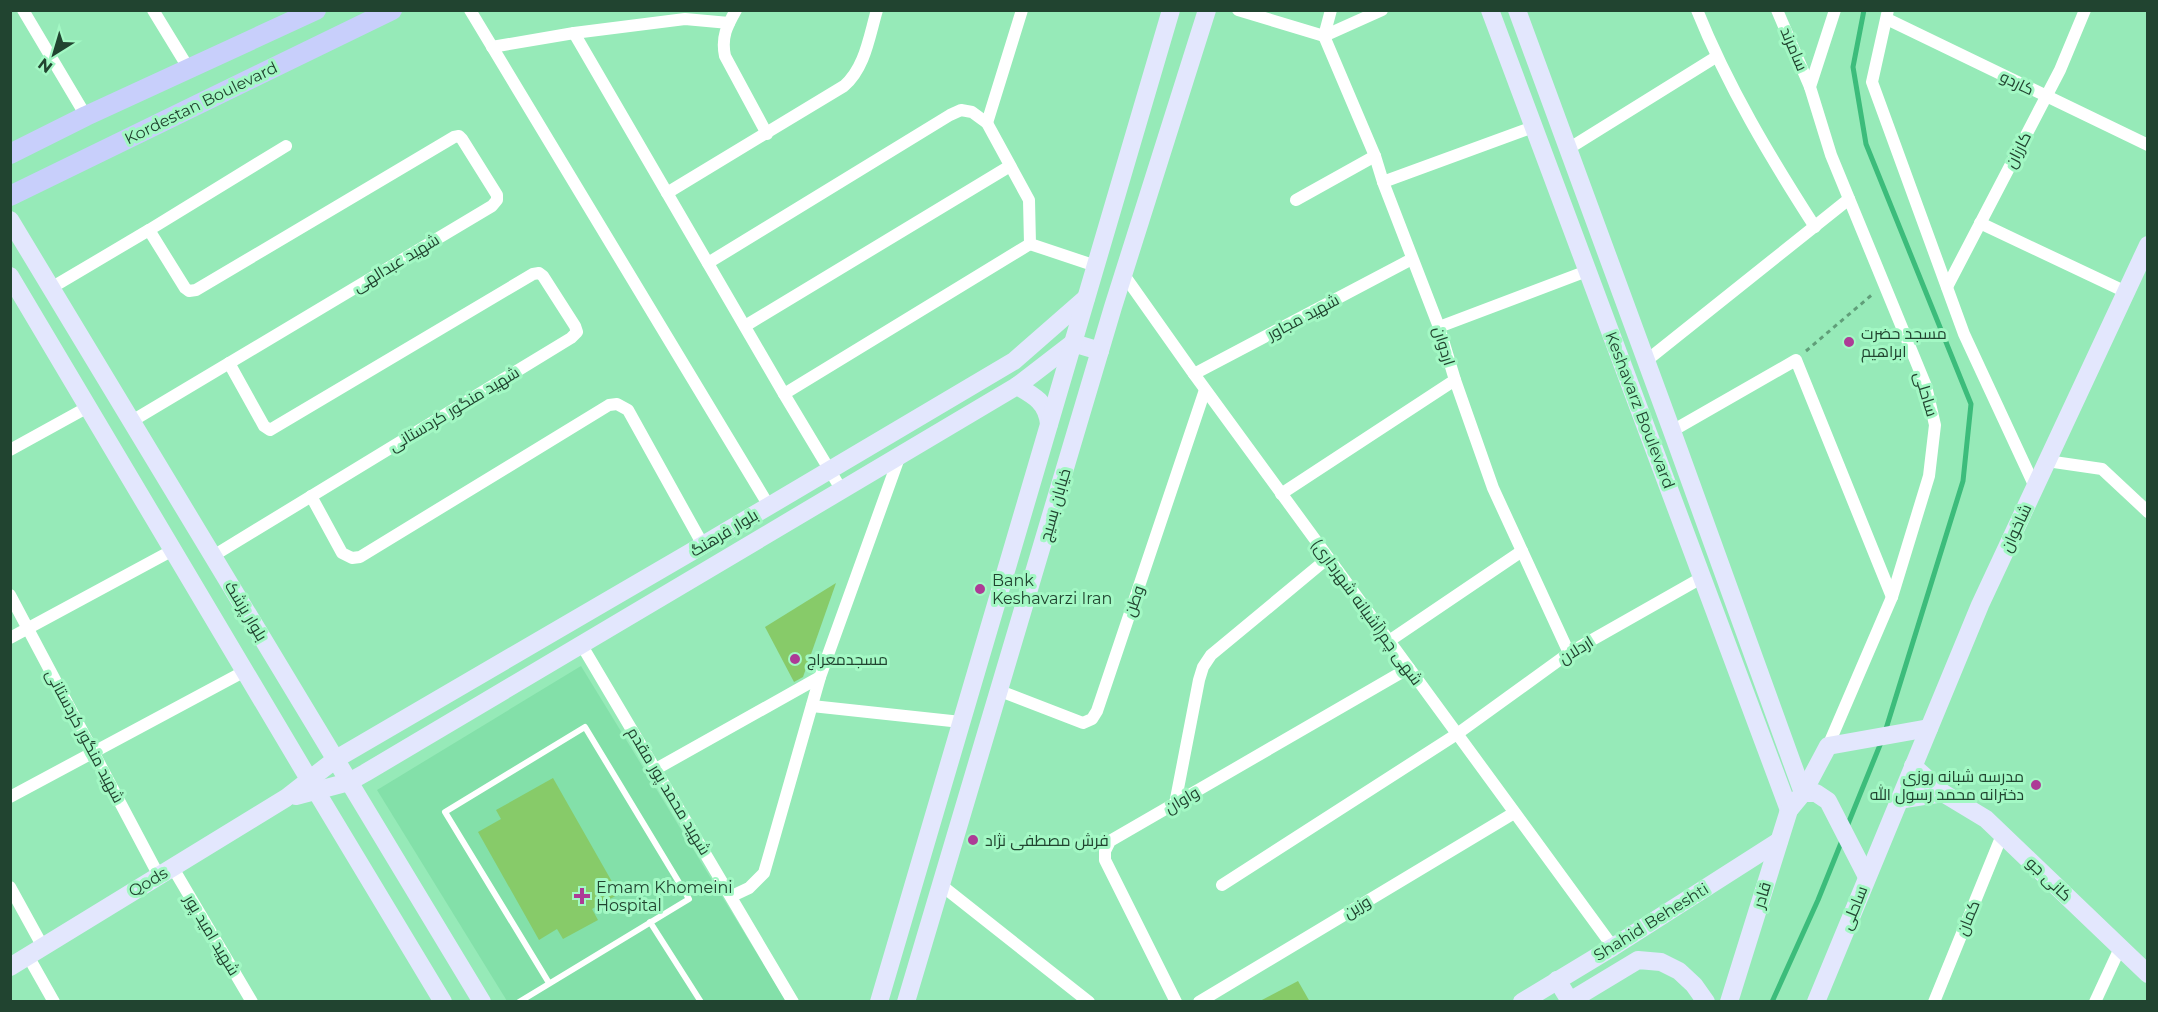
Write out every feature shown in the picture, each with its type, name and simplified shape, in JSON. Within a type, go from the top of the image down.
[{"type":"main road","points":[[10,154],[86,116],[316,10]]},
{"type":"main road","name":"Kordestan Boulevard","points":[[10,196],[392,10]]},
{"type":"main road","name":"خیابان بسیج","points":[[879,1002],[1171,10]]},
{"type":"main road","name":"خیابان بسیج","points":[[906,1002],[1100,351],[1207,10]]},
{"type":"main road","name":"Keshavarz Boulevard","points":[[1490,10],[1789,810]]},
{"type":"main road","name":"Keshavarz Boulevard","points":[[1517,10],[1803,793]]},
{"type":"main road","points":[[1132,143],[1163,152]]},
{"type":"main road","name":"بلوار پزشک","points":[[10,220],[213,556],[343,755],[349,782],[482,1002]]},
{"type":"main road","name":"شاخوان","points":[[1895,807],[1980,605],[2148,245]]},
{"type":"main road","name":"بلوار پزشک","points":[[10,276],[443,1002]]},
{"type":"main road","name":"بلوار فرهنگ","points":[[313,786],[343,755],[1014,361],[1086,298]]},
{"type":"main road","points":[[1073,343],[1100,351]]},
{"type":"main road","name":"بلوار فرهنگ","points":[[313,786],[349,782],[366,773],[1021,384],[1073,343]]},
{"type":"main road","points":[[1014,361],[1021,384],[1047,410],[1049,424]]},
{"type":"main road","points":[[1834,744],[1929,728]]},
{"type":"main road","name":"قادر","points":[[1729,1002],[1789,810],[1803,793],[1834,744]]},
{"type":"main road","name":"کانی جو","points":[[1913,765],[1943,793],[1986,819],[2148,974]]},
{"type":"main road","name":"Qods","points":[[10,967],[286,798],[313,786]]},
{"type":"main road","points":[[1803,793],[1816,793],[1828,801],[1867,877]]},
{"type":"main road","points":[[1895,807],[1943,793]]},
{"type":"main road","name":"ساحلی","points":[[1816,1002],[1895,807]]},
{"type":"main road","name":"Shahid Beheshti","points":[[1522,1002],[1779,842]]},
{"type":"main road","name":"Shahid Beheshti","points":[[1570,1002],[1638,960],[1661,962],[1679,971],[1694,985],[1706,1002]]},
{"type":"main road","points":[[1557,980],[1570,1002]]},
{"type":"street","points":[[23,10],[86,116]]},
{"type":"street","points":[[153,10],[189,69]]},
{"type":"street","points":[[470,10],[769,506]]},
{"type":"street","points":[[736,10],[724,33],[725,56],[767,134]]},
{"type":"street","points":[[667,193],[844,86],[860,67],[878,10]]},
{"type":"street","points":[[987,123],[1022,10]]},
{"type":"street","points":[[1238,10],[1324,36],[1382,10]]},
{"type":"street","points":[[1324,36],[1331,10]]},
{"type":"street","points":[[1697,10],[1716,57],[1775,165],[1815,227]]},
{"type":"street","name":"سامرند","points":[[1777,10],[1810,87]]},
{"type":"street","points":[[1810,87],[1835,10]]},
{"type":"street","name":"کارزان","points":[[1947,287],[2060,70],[2085,10]]},
{"type":"street","points":[[1887,15],[1872,82],[1964,334],[2035,488]]},
{"type":"street","name":"کاردو","points":[[1887,15],[2046,97],[2148,145]]},
{"type":"street","points":[[492,47],[573,33],[685,19],[729,23]]},
{"type":"street","points":[[573,33],[829,471],[842,489]]},
{"type":"street","name":"اردوان","points":[[1324,36],[1375,156],[1439,327],[1493,488],[1569,652]]},
{"type":"street","points":[[1568,149],[1716,57]]},
{"type":"street","name":"ساحلی","points":[[1810,87],[1831,155],[1926,386],[1935,425],[1929,476],[1892,597],[1834,744]]},
{"type":"street","points":[[708,263],[950,115],[962,110],[972,112],[987,123],[1029,200],[1030,244]]},
{"type":"street","points":[[1383,182],[1533,127]]},
{"type":"street","name":"شهید عبدالهی","points":[[149,230],[189,291],[196,290],[459,136],[497,195],[497,200],[492,206],[230,363]]},
{"type":"street","points":[[51,288],[286,146]]},
{"type":"street","points":[[1296,200],[1375,156]]},
{"type":"street","points":[[745,326],[1010,165]]},
{"type":"street","points":[[1646,361],[1850,199]]},
{"type":"street","points":[[1980,223],[2126,292]]},
{"type":"street","points":[[784,394],[1030,244],[1096,266]]},
{"type":"street","name":"شهید مجاور","points":[[1194,374],[1412,259]]},
{"type":"street","points":[[1439,327],[1587,271]]},
{"type":"street","name":"شهید منگور کردستانی","points":[[213,556],[571,338],[576,332],[575,326],[543,276],[539,273],[533,274],[270,430],[264,426],[230,363]]},
{"type":"street","name":"شهی چم(آشیانه شهرداری)","points":[[1124,275],[1205,390],[1613,947]]},
{"type":"street","points":[[1672,431],[1796,360],[1892,597]]},
{"type":"street","points":[[132,421],[230,363]]},
{"type":"street","points":[[1281,494],[1455,380]]},
{"type":"street","name":"وطن","points":[[1000,691],[1083,723],[1092,719],[1205,390]]},
{"type":"street","points":[[311,496],[342,553],[352,558],[360,557],[609,405],[617,404],[628,410],[703,545]]},
{"type":"street","points":[[10,450],[88,407]]},
{"type":"street","points":[[732,896],[749,888],[764,873],[820,677],[900,454]]},
{"type":"street","points":[[2047,461],[2102,469],[2147,511]]},
{"type":"street","points":[[10,639],[173,550]]},
{"type":"street","points":[[1389,641],[1522,551]]},
{"type":"street","points":[[1174,804],[1203,666],[1211,656],[1328,558]]},
{"type":"street","name":"اردلان","points":[[1222,885],[1457,734],[1569,652],[1703,577]]},
{"type":"street","name":"شهید منگور کردستانی","points":[[10,595],[94,753],[166,872]]},
{"type":"street","name":"شهید محمد پور مقدم","points":[[581,644],[793,1002]]},
{"type":"street","name":"واوان","points":[[1176,1002],[1105,860],[1105,850],[1110,841],[1408,668]]},
{"type":"street","points":[[10,797],[245,671]]},
{"type":"street","points":[[656,769],[820,677]]},
{"type":"street","points":[[812,706],[961,722]]},
{"type":"street","name":"وزین","points":[[1199,1002],[1515,813]]},
{"type":"street","name":"کمان","points":[[1934,1002],[2002,835]]},
{"type":"street","name":"شهید امید پور","points":[[166,872],[252,1002]]},
{"type":"street","points":[[941,885],[1089,1002]]},
{"type":"street","points":[[10,887],[54,1002]]},
{"type":"street","points":[[2095,1002],[2121,948]]},
{"type":"lane","points":[[519,1002],[688,899],[585,727],[445,812],[549,983]]},
{"type":"lane","points":[[650,922],[701,1002]]},
{"type":"path","points":[[1796,360],[1884,284]]},
{"type":"shaded area","name":"Emam Khomeini Hospital","points":[[581,666],[786,1001],[507,1001],[377,790]]},
{"type":"building","name":"مسجدمعراج","points":[[836,583],[803,677],[794,682],[765,627]]},
{"type":"building","points":[[553,778],[619,894],[592,909],[598,920],[563,939],[557,929],[539,940],[478,832],[501,819],[496,810]]},
{"type":"building","points":[[1298,981],[1310,1002],[1258,1002]]},
{"type":"waterway","points":[[1864,10],[1853,67],[1866,144],[1971,404],[1963,481],[1885,732]]},
{"type":"waterway","points":[[1846,829],[1882,740]]},
{"type":"waterway","points":[[1772,1002],[1843,838]]},
{"type":"place","name":"مسجد حضرت ابراهیم","points":[[1849,342]]},
{"type":"place","name":"Bank Keshavarzi Iran","points":[[980,589]]},
{"type":"place","name":"مسجدمعراج","points":[[795,659]]},
{"type":"place","name":"مدرسه شبانه روزی دخترانه محمد رسول الله","points":[[2036,785]]},
{"type":"place","name":"فرش مصطفی نژاد","points":[[973,840]]},
{"type":"place","name":"Emam Khomeini Hospital","points":[[582,896]]}]
